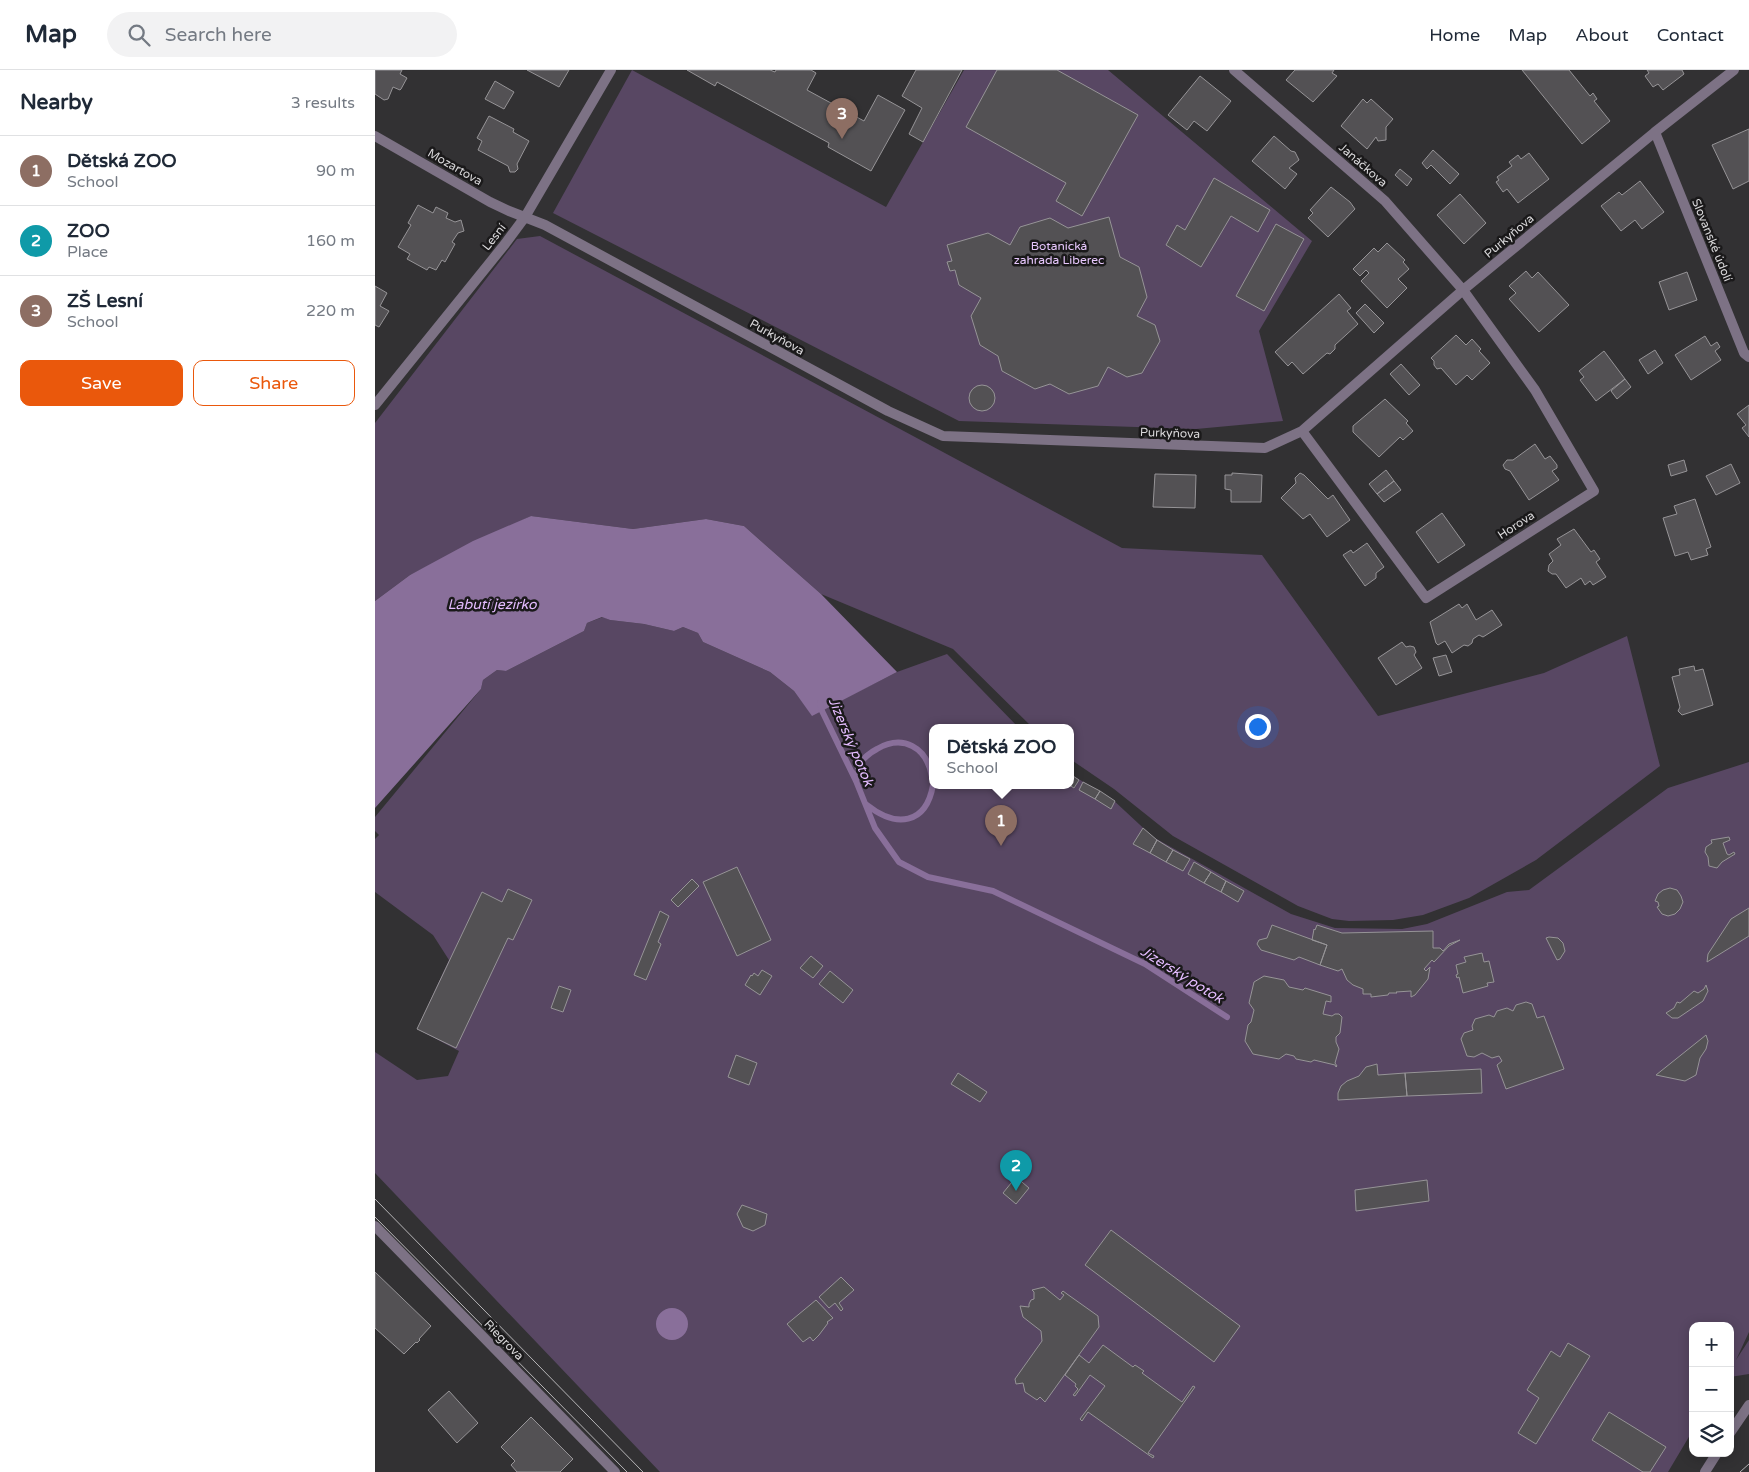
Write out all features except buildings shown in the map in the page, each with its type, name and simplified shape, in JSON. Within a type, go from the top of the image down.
[{"type":"street","name":"Lesní","points":[[375,405],[525,217],[611,70]]},
{"type":"street","name":"Janáčkova","points":[[1234,70],[1385,201],[1463,290]]},
{"type":"street","name":"Purkyňova","points":[[525,217],[545,225],[888,412],[943,436],[1265,448],[1302,431],[1463,290],[1655,132],[1734,70]]},
{"type":"street","name":"Slovanské údolí","points":[[1655,132],[1744,353],[1749,357]]},
{"type":"street","name":"Mozartova","points":[[375,136],[490,202],[525,217]]},
{"type":"street","name":"Horova","points":[[1302,431],[1426,598],[1594,491],[1535,390],[1463,290]]},
{"type":"street","name":"Riegrova","points":[[375,1226],[615,1472]]},
{"type":"street","points":[[1734,1428],[1749,1405]]},
{"type":"street","points":[[1705,1472],[1714,1457]]},
{"type":"green space","name":"Botanická zahrada Liberec","points":[[632,70],[886,207],[964,70],[1108,70],[1312,241],[1259,331],[1283,421],[1196,429],[959,421],[553,213]]},
{"type":"green space","points":[[540,236],[1122,548],[1262,555],[1378,716],[1544,673],[1627,636],[1660,766],[1536,860],[1469,898],[1423,915],[1393,920],[1349,921],[1332,919],[1298,906],[1173,836],[1114,789],[1074,762],[1074,724],[1029,724],[953,649],[821,594],[744,526],[706,519],[633,529],[531,516],[410,575],[375,601],[375,423],[517,239]]},
{"type":"green space","points":[[603,617],[610,620],[644,624],[674,631],[683,627],[698,633],[703,642],[770,672],[794,691],[812,715],[897,672],[947,654],[1015,724],[929,724],[929,789],[1074,789],[1074,776],[1111,798],[1153,837],[1291,914],[1335,928],[1402,929],[1427,924],[1507,892],[1529,890],[1668,788],[1749,762],[1749,1332],[1736,1360],[1749,1340],[1749,1374],[1734,1376],[1734,1322],[1689,1322],[1689,1437],[1668,1472],[660,1472],[375,1173],[375,1052],[417,1080],[448,1076],[459,1051],[417,1029],[449,960],[433,935],[375,892],[375,839],[379,835],[375,831],[375,817],[481,689],[483,680],[497,670],[506,671],[584,631],[587,623]]},
{"type":"water","name":"Labutí jezírko","points":[[531,516],[633,529],[706,519],[744,526],[821,594],[897,672],[812,716],[794,691],[770,672],[703,642],[698,633],[683,627],[674,631],[602,617],[587,623],[584,631],[506,671],[497,670],[483,680],[481,689],[375,808],[375,601],[410,575],[473,541]]},
{"type":"water","points":[[672,1308],[684,1312],[688,1324],[684,1336],[672,1340],[660,1336],[656,1324],[660,1312]]},
{"type":"waterway","name":"Jizerský potok","points":[[820,703],[822,711],[856,781],[875,828],[899,862],[928,877],[993,891],[1145,964],[1227,1017]]},
{"type":"waterway","points":[[856,781],[859,765],[864,758],[877,749],[896,743],[905,743],[919,751],[929,767]]},
{"type":"waterway","points":[[867,805],[889,817],[908,819],[917,815],[924,808],[932,789]]},
{"type":"tram line","points":[[375,1199],[643,1472]]},
{"type":"tram line","points":[[375,1217],[627,1472]]},
{"type":"tram line","points":[[1740,1472],[1749,1464]]},
{"type":"place","name":"ZŠ Lesní","points":[[842,139]]},
{"type":"place","name":"Dětská ZOO","points":[[1001,846]]},
{"type":"place","name":"ZOO","points":[[1016,1191]]}]
